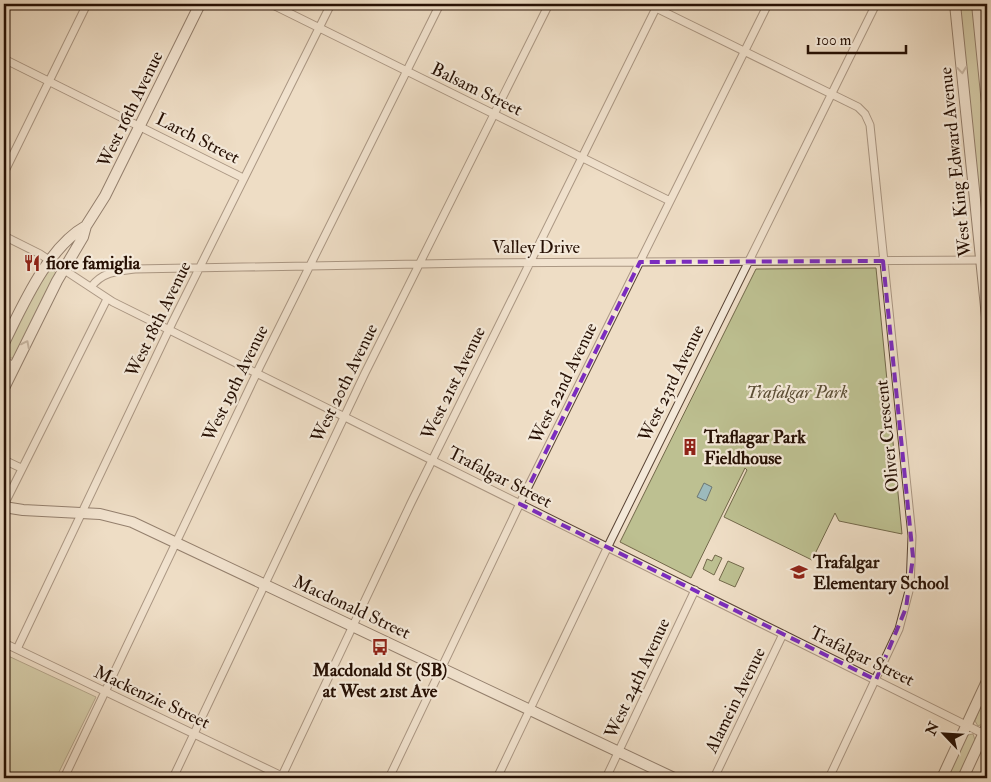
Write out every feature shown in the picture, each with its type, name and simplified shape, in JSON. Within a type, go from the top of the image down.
[{"type":"main road","name":"West 16th Avenue","points":[[4,388],[64,269],[84,237],[86,226],[105,196],[200,4]]},
{"type":"main road","name":"West King Edward Avenue","points":[[955,4],[984,260],[987,317]]},
{"type":"main road","points":[[977,4],[986,70],[987,104]]},
{"type":"main road","name":"West 16th Avenue","points":[[4,343],[29,294],[51,260],[76,231],[86,226]]},
{"type":"main road","name":"Macdonald Street","points":[[4,506],[31,511],[100,514],[132,522],[674,778]]},
{"type":"main road","points":[[942,778],[987,681]]},
{"type":"main road","points":[[963,778],[986,732]]},
{"type":"street","points":[[4,173],[87,4]]},
{"type":"street","name":"Balsam Street","points":[[271,4],[670,202]]},
{"type":"street","name":"West 18th Avenue","points":[[17,649],[168,330],[330,4]]},
{"type":"street","name":"West 19th Avenue","points":[[64,778],[256,373],[440,4]]},
{"type":"street","name":"West 20th Avenue","points":[[173,778],[344,416],[549,4]]},
{"type":"street","name":"Oliver Crescent","points":[[648,4],[657,6],[862,110],[870,125],[913,557],[910,587],[902,622],[829,778]]},
{"type":"street","name":"West 22nd Avenue","points":[[389,778],[520,504],[768,4]]},
{"type":"street","name":"West 23rd Avenue","points":[[497,778],[607,547],[876,4]]},
{"type":"street","name":"West 21st Avenue","points":[[283,778],[432,460],[657,6]]},
{"type":"street","name":"Larch Street","points":[[4,59],[244,178]]},
{"type":"street","name":"Trafalgar Street","points":[[4,236],[51,260],[107,299],[168,330],[967,725],[986,732]]},
{"type":"street","name":"Valley Drive","points":[[91,287],[97,278],[113,271],[135,269],[530,262],[984,260]]},
{"type":"street","points":[[4,506],[21,468],[107,299]]},
{"type":"street","points":[[4,361],[14,366]]},
{"type":"street","points":[[4,460],[21,468]]},
{"type":"street","name":"West 24th Avenue","points":[[606,778],[695,590]]},
{"type":"street","name":"Alamein Avenue","points":[[714,778],[783,634]]},
{"type":"street","name":"Mackenzie Street","points":[[4,643],[283,778]]},
{"type":"highlighted area","points":[[883,261],[913,557],[906,608],[876,680],[520,504],[640,262]]},
{"type":"green space","points":[[959,4],[972,4],[987,150],[987,254],[983,239]]},
{"type":"green space","name":"Trafalgar Park","points":[[876,268],[902,534],[839,521],[835,513],[812,560],[724,517],[747,470],[745,468],[691,578],[620,542],[756,269]]},
{"type":"green space","points":[[52,269],[56,273],[14,358],[7,358],[4,355],[4,350],[34,290],[48,271]]},
{"type":"green space","points":[[715,555],[722,558],[714,575],[703,569],[707,559],[712,561]]},
{"type":"green space","points":[[728,561],[744,568],[735,587],[719,580]]},
{"type":"green space","points":[[4,654],[96,697],[56,778],[4,778]]},
{"type":"green space","points":[[987,689],[987,715],[985,720],[978,726],[975,721]]},
{"type":"green space","points":[[973,734],[975,740],[960,778],[945,778],[957,752],[968,735]]},
{"type":"water","points":[[704,483],[712,487],[706,501],[697,497]]},
{"type":"place","name":"fiore famiglia","points":[[32,263]]},
{"type":"place","name":"Traflagar Park Fieldhouse","points":[[690,447]]},
{"type":"place","name":"Trafalgar Elementary School","points":[[799,572]]},
{"type":"place","name":"Macdonald St (SB) at West 21st Ave","points":[[380,647]]}]
